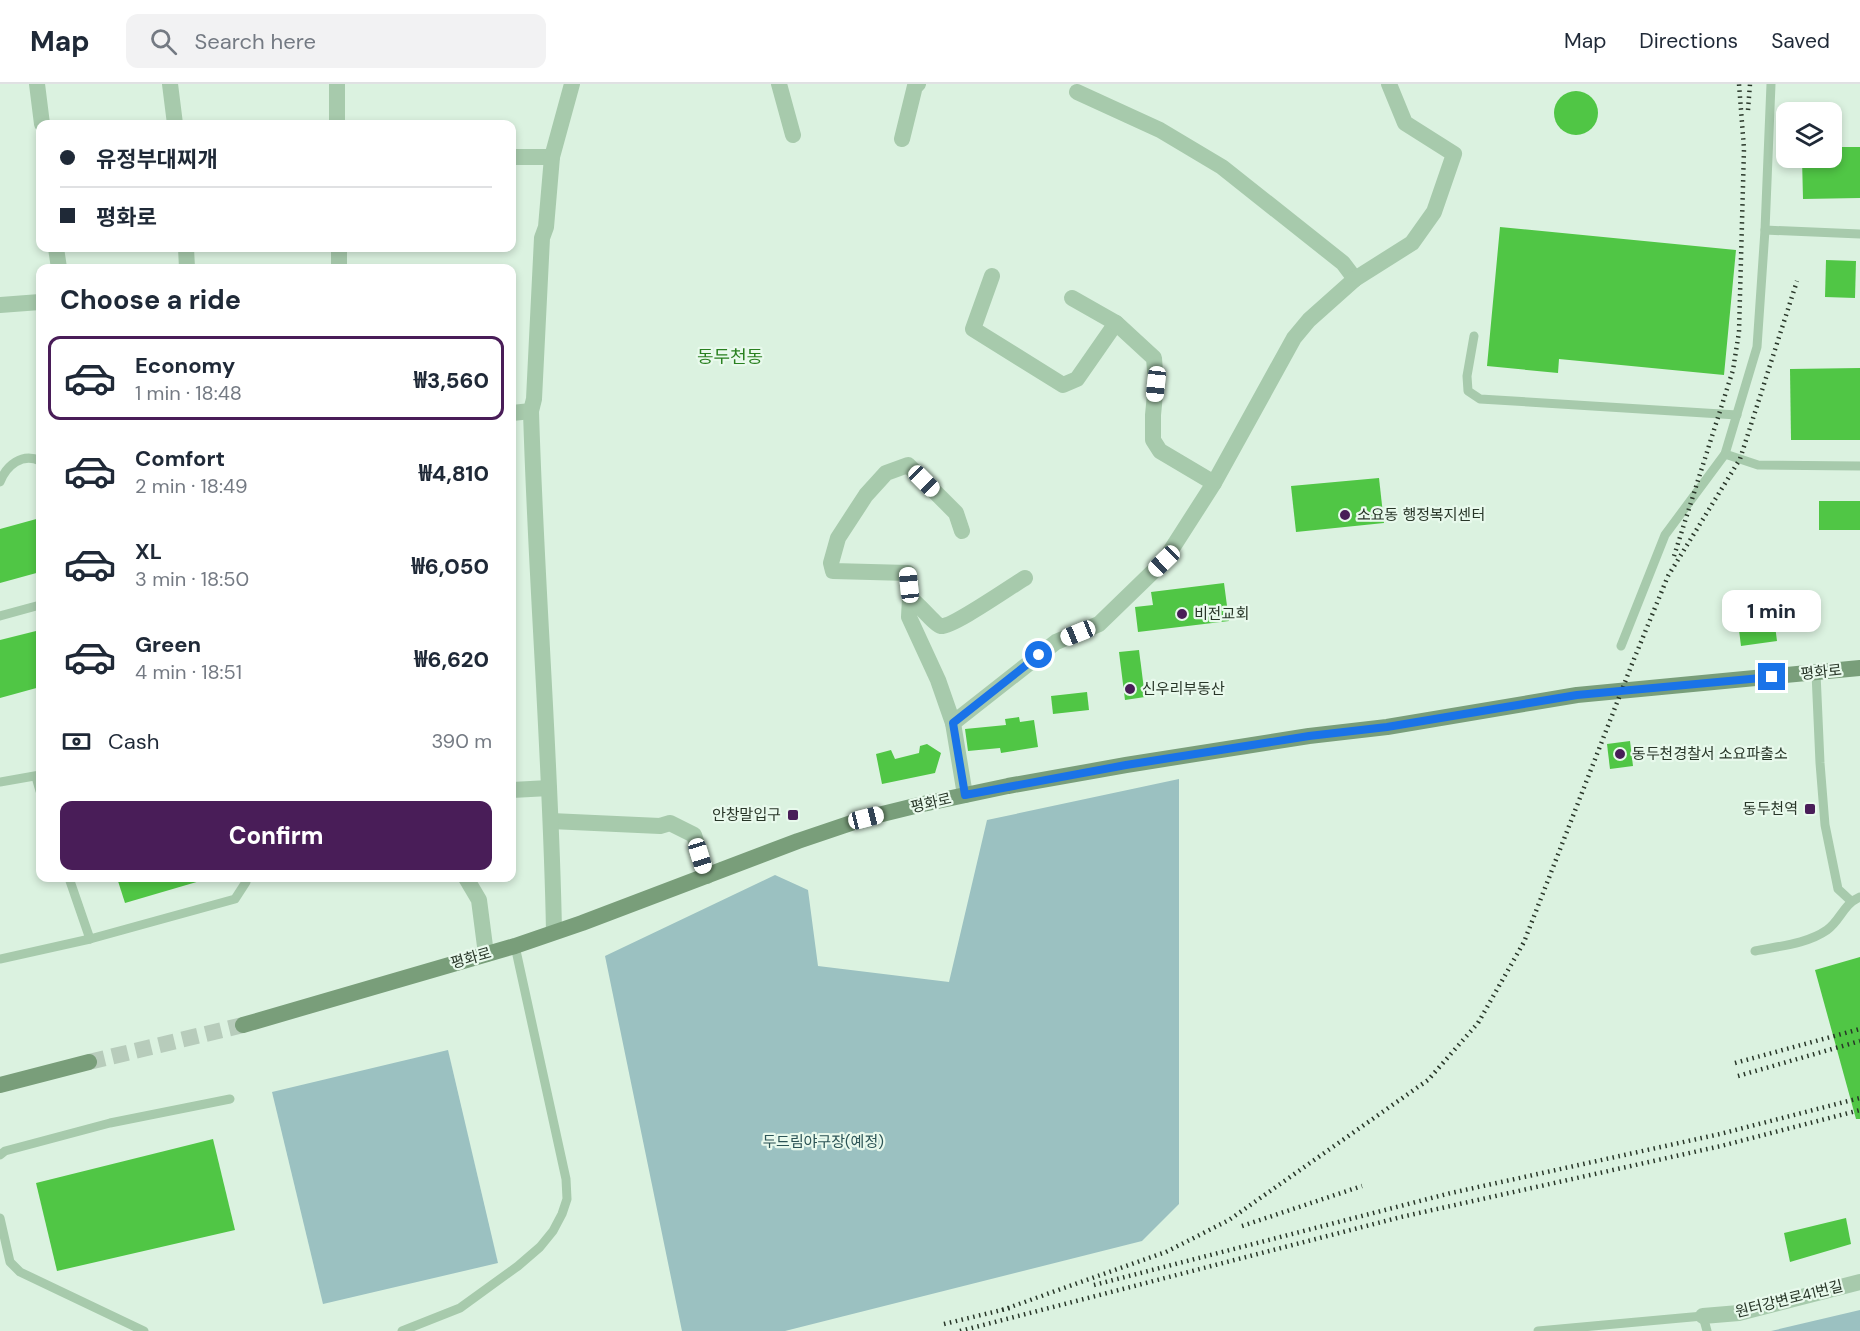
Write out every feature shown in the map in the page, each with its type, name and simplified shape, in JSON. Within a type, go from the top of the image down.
[{"type":"main road","name":"평화로","points":[[243,1024],[515,946],[866,818],[965,795],[1126,765],[1309,736],[1387,727],[1577,695],[1860,668]]},
{"type":"main road","points":[[0,1085],[89,1062]]},
{"type":"street","points":[[37,84],[42,120]]},
{"type":"street","points":[[170,84],[175,120]]},
{"type":"street","points":[[337,84],[337,120]]},
{"type":"street","points":[[554,933],[551,821],[534,522],[531,411],[534,399],[542,238],[546,227],[552,157],[572,84]]},
{"type":"street","points":[[779,84],[793,135]]},
{"type":"street","points":[[953,723],[1056,642],[1100,624],[1164,561],[1214,483],[1294,338],[1309,320],[1355,279],[1412,243],[1434,212],[1454,154],[1405,123],[1389,84]]},
{"type":"street","points":[[902,139],[915,85]]},
{"type":"street","points":[[1077,92],[1160,130],[1222,167],[1342,263],[1355,279]]},
{"type":"street","points":[[516,157],[552,157]]},
{"type":"street","points":[[992,276],[973,329],[1063,385],[1077,379],[1116,323]]},
{"type":"street","points":[[1072,298],[1116,323],[1154,358],[1156,384],[1153,441],[1160,451],[1214,483]]},
{"type":"street","points":[[0,305],[36,302]]},
{"type":"street","points":[[516,413],[531,411]]},
{"type":"street","points":[[962,531],[956,513],[908,465],[886,473],[866,495],[838,538],[831,563],[833,571],[908,573],[909,617],[938,680],[953,723],[965,795]]},
{"type":"street","points":[[910,598],[926,611],[932,620],[943,626],[956,621],[1025,578]]},
{"type":"street","points":[[516,790],[549,789]]},
{"type":"street","points":[[551,821],[660,826],[670,823],[694,836],[707,876]]},
{"type":"street","points":[[468,882],[479,900],[486,954]]},
{"type":"street","name":"원터강변로41번길","points":[[1705,1323],[1860,1282]]},
{"type":"lane","points":[[1621,646],[1665,535],[1725,454],[1757,346],[1771,84]]},
{"type":"lane","points":[[1765,230],[1860,234]]},
{"type":"lane","points":[[1474,336],[1467,376],[1468,391],[1480,399],[1737,415]]},
{"type":"lane","points":[[1725,454],[1758,465],[1860,466]]},
{"type":"lane","points":[[0,482],[5,470],[16,461],[36,459]]},
{"type":"lane","points":[[0,616],[36,606]]},
{"type":"lane","points":[[1755,951],[1810,939],[1829,928],[1855,899],[1838,889],[1825,825],[1816,673]]},
{"type":"lane","points":[[0,782],[36,776]]},
{"type":"lane","points":[[70,882],[90,939]]},
{"type":"lane","points":[[0,959],[90,939],[235,899],[246,882]]},
{"type":"lane","points":[[402,1331],[460,1308],[518,1266],[540,1247],[553,1231],[567,1199],[566,1179],[515,946]]},
{"type":"lane","points":[[0,1155],[5,1151],[110,1123],[230,1099]]},
{"type":"lane","points":[[0,1218],[10,1262],[20,1272],[144,1331]]},
{"type":"lane","name":"원터강변로41번길","points":[[1538,1331],[1705,1323]]},
{"type":"green space","name":"두드림야구장(예정)","points":[[1179,779],[1179,1204],[1142,1241],[785,1331],[682,1331],[605,956],[775,875],[808,890],[818,966],[949,982],[987,820]]},
{"type":"green space","points":[[448,1050],[498,1263],[323,1304],[272,1092]]},
{"type":"green space","points":[[1860,1310],[1860,1331],[1771,1331]]},
{"type":"building","points":[[1576,91],[1585,92],[1592,97],[1597,104],[1597,122],[1592,129],[1585,134],[1576,135],[1567,134],[1560,129],[1555,122],[1554,113],[1555,104],[1560,97],[1567,92]]},
{"type":"building","points":[[1842,147],[1860,147],[1860,198],[1803,199],[1802,168],[1842,168]]},
{"type":"building","points":[[1500,227],[1736,250],[1724,375],[1559,359],[1558,373],[1487,366]]},
{"type":"building","points":[[1826,260],[1856,261],[1855,298],[1825,297]]},
{"type":"building","points":[[1860,368],[1860,440],[1791,440],[1790,369]]},
{"type":"building","points":[[1379,478],[1384,523],[1296,532],[1291,486]]},
{"type":"building","points":[[1819,501],[1860,501],[1860,530],[1819,530]]},
{"type":"building","points":[[36,519],[36,573],[0,583],[0,529]]},
{"type":"building","name":"비전교회","points":[[1224,583],[1229,621],[1138,632],[1135,607],[1153,605],[1151,592]]},
{"type":"building","points":[[1766,591],[1768,610],[1773,610],[1777,641],[1741,646],[1737,614],[1748,613],[1745,593]]},
{"type":"building","points":[[36,631],[36,688],[0,698],[0,640]]},
{"type":"building","points":[[1139,650],[1145,697],[1125,700],[1119,652]]},
{"type":"building","points":[[1087,692],[1089,710],[1053,714],[1051,696]]},
{"type":"building","points":[[1019,717],[1020,722],[1034,720],[1038,747],[1001,753],[1000,748],[968,751],[965,729],[1006,725],[1005,719]]},
{"type":"building","points":[[1630,741],[1633,766],[1610,769],[1607,744]]},
{"type":"building","points":[[927,744],[941,753],[935,773],[882,784],[876,754],[891,750],[895,759],[919,753],[920,746]]},
{"type":"building","points":[[118,882],[197,882],[125,903]]},
{"type":"building","points":[[1860,957],[1860,1119],[1856,1119],[1815,970]]},
{"type":"building","points":[[213,1139],[235,1230],[57,1271],[36,1183]]},
{"type":"building","points":[[1846,1218],[1851,1244],[1790,1262],[1784,1233]]},
{"type":"tunnel","points":[[89,1062],[243,1025]]},
{"type":"railway","points":[[1674,556],[1733,370],[1739,332],[1744,149],[1739,84]]},
{"type":"railway","points":[[1748,110],[1750,84]]},
{"type":"railway","points":[[1002,1310],[1166,1252],[1229,1220],[1428,1080],[1478,1023],[1524,942],[1668,576],[1740,459],[1797,281]]},
{"type":"railway","points":[[1735,1063],[1860,1029]]},
{"type":"railway","points":[[1738,1076],[1860,1041]]},
{"type":"railway","points":[[1094,1285],[1451,1193],[1720,1134],[1860,1098]]},
{"type":"railway","points":[[960,1331],[1401,1217],[1721,1146],[1860,1110]]},
{"type":"railway","points":[[1242,1226],[1362,1186]]},
{"type":"railway","points":[[944,1324],[1010,1308]]},
{"type":"place","name":"소요동 행정복지센터","points":[[1345,515]]},
{"type":"place","name":"비전교회","points":[[1182,614]]},
{"type":"place","name":"신우리부동산","points":[[1130,689]]},
{"type":"place","name":"동두천경찰서 소요파출소","points":[[1620,754]]},
{"type":"place","name":"동두천역","points":[[1810,809]]},
{"type":"place","name":"안창말입구","points":[[793,815]]},
{"type":"district","name":"동두천동","points":[[730,357]]},
{"type":"route","points":[[1039,655],[953,723],[965,795],[1126,765],[1309,736],[1387,727],[1577,695],[1772,677]]}]
